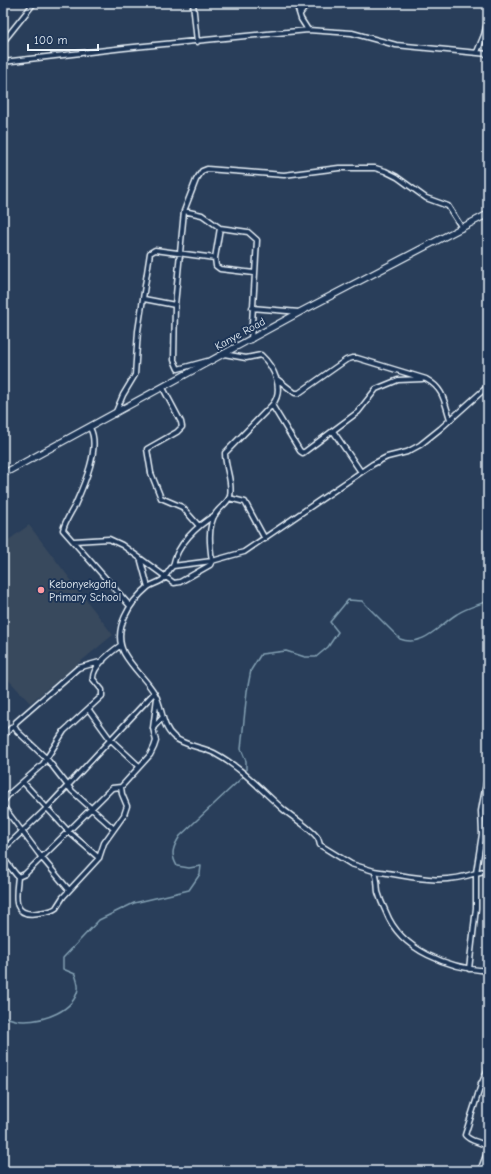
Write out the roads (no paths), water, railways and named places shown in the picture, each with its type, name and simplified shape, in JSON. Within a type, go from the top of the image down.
[{"type":"main road","name":"Kanye Road","points":[[3,474],[90,428],[300,312],[488,214]]},
{"type":"street","points":[[3,42],[34,3]]},
{"type":"street","points":[[106,3],[138,3]]},
{"type":"street","points":[[193,3],[198,42]]},
{"type":"street","points":[[296,3],[308,30]]},
{"type":"street","points":[[300,14],[308,3]]},
{"type":"street","points":[[477,52],[488,21]]},
{"type":"street","points":[[3,62],[124,48],[198,42],[308,30],[352,33],[396,45],[488,54]]},
{"type":"street","points":[[213,360],[181,369],[176,367],[174,360],[175,305],[184,211],[196,180],[202,171],[207,169],[284,175],[339,168],[375,168],[385,170],[426,198],[448,206],[462,228]]},
{"type":"street","points":[[184,211],[202,215],[220,228],[248,232],[257,240],[251,340]]},
{"type":"street","points":[[220,228],[215,258],[217,269],[254,274]]},
{"type":"street","points":[[115,414],[122,395],[135,375],[138,331],[150,253],[155,250],[215,258]]},
{"type":"street","points":[[144,299],[175,305]]},
{"type":"street","points":[[252,308],[300,312]]},
{"type":"street","points":[[224,354],[246,358],[261,355],[277,378],[291,391],[299,394],[352,358],[426,379],[436,385],[441,392],[450,419]]},
{"type":"street","points":[[277,378],[278,397],[272,405],[226,451],[225,455],[231,486],[229,498],[215,514],[199,526],[182,546],[175,556],[173,566],[165,576],[148,587],[130,606],[125,615],[120,632],[121,645],[135,671],[156,695],[162,718],[170,733],[177,740],[212,752],[255,781],[277,803],[312,832],[318,838],[320,845],[351,864],[374,871],[442,881],[460,878],[488,870]]},
{"type":"street","points":[[272,405],[302,453],[306,452],[358,412],[376,389],[398,380],[426,379]]},
{"type":"street","points":[[173,566],[212,561],[244,552],[265,539],[360,472],[381,460],[407,452],[440,429],[488,386]]},
{"type":"street","points":[[163,388],[181,422],[182,428],[147,449],[150,468],[161,498],[182,507],[199,526]]},
{"type":"street","points":[[90,428],[94,434],[94,449],[83,483],[63,530],[74,541],[114,590],[130,606]]},
{"type":"street","points":[[333,431],[360,472]]},
{"type":"street","points":[[229,498],[246,502],[265,539]]},
{"type":"street","points":[[74,541],[109,539],[122,545],[141,561],[174,583],[180,582],[207,567],[212,561],[210,539],[215,514]]},
{"type":"street","points":[[141,561],[148,587]]},
{"type":"street","points":[[3,802],[47,759],[64,731],[89,710],[103,694],[102,689],[93,678],[93,673],[121,645]]},
{"type":"street","points":[[3,736],[14,727],[16,722],[78,668],[103,662]]},
{"type":"street","points":[[18,877],[25,874],[42,858],[112,788],[121,787],[154,747],[156,741],[156,695]]},
{"type":"street","points":[[3,848],[47,808],[110,739],[156,695]]},
{"type":"street","points":[[89,710],[110,739],[139,766]]},
{"type":"street","points":[[155,726],[162,718]]},
{"type":"street","points":[[155,726],[166,726]]},
{"type":"street","points":[[14,727],[16,731],[47,759],[67,785],[114,828]]},
{"type":"street","points":[[469,969],[476,908],[476,873],[483,830],[481,811],[488,773]]},
{"type":"street","points":[[23,782],[69,832],[100,858]]},
{"type":"street","points":[[3,858],[18,877],[16,903],[20,910],[26,914],[54,910],[69,890],[100,858],[104,844],[124,816],[127,808],[121,787]]},
{"type":"street","points":[[3,806],[42,858],[69,890]]},
{"type":"street","points":[[483,830],[488,832]]},
{"type":"street","points":[[374,871],[386,913],[400,935],[416,948],[429,954],[469,969],[488,971]]},
{"type":"street","points":[[480,1171],[488,1149],[485,1144],[469,1139],[465,1135],[481,1083],[488,1068]]},
{"type":"street","points":[[481,1083],[488,1088]]},
{"type":"waterway","points":[[3,1016],[18,1021],[32,1021],[49,1017],[64,1009],[75,997],[78,984],[75,974],[63,969],[63,958],[99,920],[134,903],[189,890],[200,874],[201,866],[189,868],[177,866],[173,854],[174,847],[180,836],[246,774],[246,761],[241,749],[247,691],[251,670],[261,654],[286,651],[305,657],[316,657],[328,647],[338,632],[330,622],[348,600],[362,601],[400,639],[408,641],[423,638],[468,608],[488,601]]},
{"type":"place","name":"Kebonyekgotla Primary School","points":[[41,590]]}]
